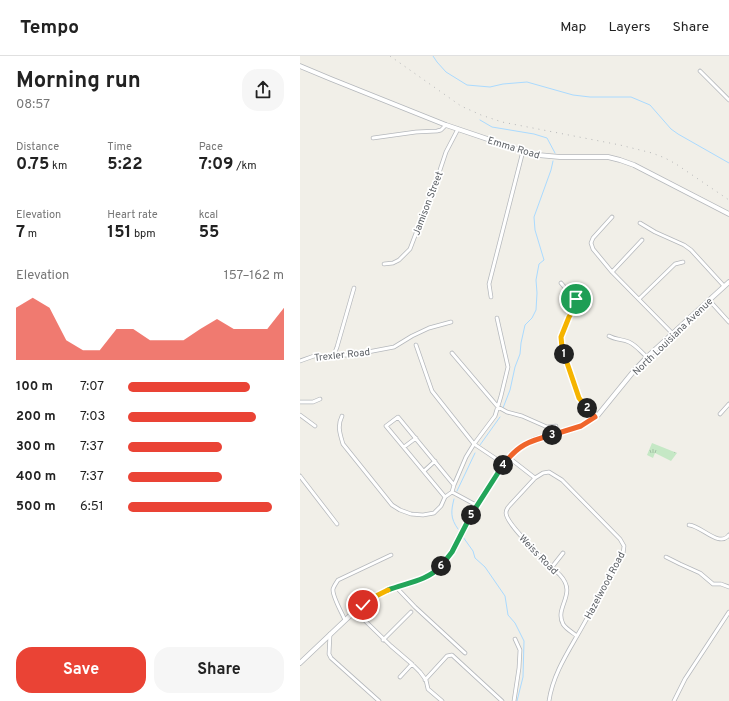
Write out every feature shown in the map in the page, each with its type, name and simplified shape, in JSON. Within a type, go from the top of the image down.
[{"type":"street","name":"Emma Road","points":[[300,66],[446,125],[523,151],[542,156],[560,158],[608,157],[634,164],[729,214]]},
{"type":"street","points":[[700,71],[729,100]]},
{"type":"street","points":[[373,138],[416,132],[437,131],[441,130],[446,125]]},
{"type":"street","name":"Jamison Street","points":[[384,264],[393,263],[399,260],[410,249],[446,152],[458,129]]},
{"type":"street","points":[[491,297],[489,284],[523,151]]},
{"type":"street","points":[[612,217],[593,238],[591,242],[593,249],[612,272],[673,334]]},
{"type":"street","points":[[640,224],[684,245],[691,250],[724,286]]},
{"type":"street","points":[[612,272],[642,240]]},
{"type":"street","points":[[639,299],[675,264],[683,262]]},
{"type":"street","name":"North Louisiana Avenue","points":[[300,662],[355,611],[372,598],[385,591],[425,578],[438,569],[452,552],[476,505],[508,457],[524,444],[535,439],[581,426],[595,417],[606,407],[633,372],[647,357],[729,282]]},
{"type":"street","points":[[561,283],[577,302],[561,337],[562,347],[579,398],[595,417]]},
{"type":"street","points":[[334,355],[354,288]]},
{"type":"street","points":[[709,300],[729,322]]},
{"type":"street","points":[[342,416],[339,421],[339,432],[343,444],[392,505],[411,514],[423,515],[434,513],[441,506],[445,497],[452,492],[466,457],[495,416],[498,407],[508,367],[497,318]]},
{"type":"street","name":"Trexler Road","points":[[300,361],[314,356],[352,355],[394,347],[429,328],[451,322]]},
{"type":"street","points":[[609,336],[615,339],[630,342],[647,357]]},
{"type":"street","points":[[416,345],[432,391],[474,444],[498,460]]},
{"type":"street","points":[[452,353],[498,407],[546,427],[556,426]]},
{"type":"street","points":[[300,402],[313,402],[320,398]]},
{"type":"street","points":[[720,414],[729,404]]},
{"type":"street","points":[[300,415],[315,426]]},
{"type":"street","points":[[445,497],[386,426],[398,416],[454,485]]},
{"type":"street","points":[[404,447],[416,438]]},
{"type":"street","points":[[508,457],[535,478]]},
{"type":"street","points":[[424,471],[435,461]]},
{"type":"street","name":"Hazelwood Road","points":[[535,478],[543,473],[549,472],[562,480],[620,539],[624,546],[623,554],[562,662],[555,678],[549,701]]},
{"type":"street","points":[[300,476],[338,524]]},
{"type":"street","name":"Weiss Road","points":[[535,478],[506,509],[506,514],[509,521],[522,537],[564,580],[568,591],[561,614],[563,623],[567,629],[577,636]]},
{"type":"street","points":[[452,492],[476,505]]},
{"type":"street","points":[[690,525],[697,527],[718,540],[724,539],[729,535]]},
{"type":"street","points":[[552,566],[563,553]]},
{"type":"street","points":[[345,620],[334,595],[333,590],[335,584],[338,580],[390,555]]},
{"type":"street","points":[[666,556],[700,573],[713,584],[721,584],[729,587]]},
{"type":"street","points":[[396,587],[415,607],[465,653]]},
{"type":"street","points":[[355,611],[384,640],[420,672],[428,689],[442,701]]},
{"type":"street","points":[[384,640],[411,612]]},
{"type":"street","points":[[674,701],[685,679],[729,612]]},
{"type":"street","points":[[330,634],[329,654],[331,658],[379,701]]},
{"type":"street","points":[[514,701],[520,650],[515,639]]},
{"type":"street","points":[[425,680],[447,656],[452,655],[502,701]]},
{"type":"street","points":[[400,677],[412,664]]},
{"type":"green space","points":[[652,443],[677,453],[671,461],[655,453],[653,458],[647,455]]},
{"type":"waterway","points":[[433,56],[446,72],[467,85],[490,87],[503,84],[527,82],[573,95],[590,97],[631,97],[650,105],[671,129],[678,134],[729,163]]},
{"type":"waterway","points":[[480,120],[492,127],[534,134],[547,138],[555,153]]},
{"type":"waterway","points":[[503,408],[510,390],[515,367],[520,354],[525,325],[532,318],[536,310],[536,280],[539,264],[544,260],[535,230],[534,217],[553,161]]},
{"type":"waterway","points":[[480,445],[500,417]]},
{"type":"waterway","points":[[457,491],[475,453]]},
{"type":"waterway","points":[[454,499],[452,514],[458,529]]},
{"type":"waterway","points":[[463,537],[473,551],[475,558],[485,567],[505,596],[508,615],[515,623],[524,641],[523,677],[517,701]]},
{"type":"railway","points":[[390,56],[461,106],[481,115],[502,122],[620,145],[652,153],[676,164],[729,200]]},
{"type":"route","points":[[363,605],[385,591],[425,578],[442,565],[452,552],[476,505],[508,457],[516,450],[535,439],[581,426],[595,417],[579,398],[562,347],[561,337],[569,317],[577,304],[576,299]]}]
